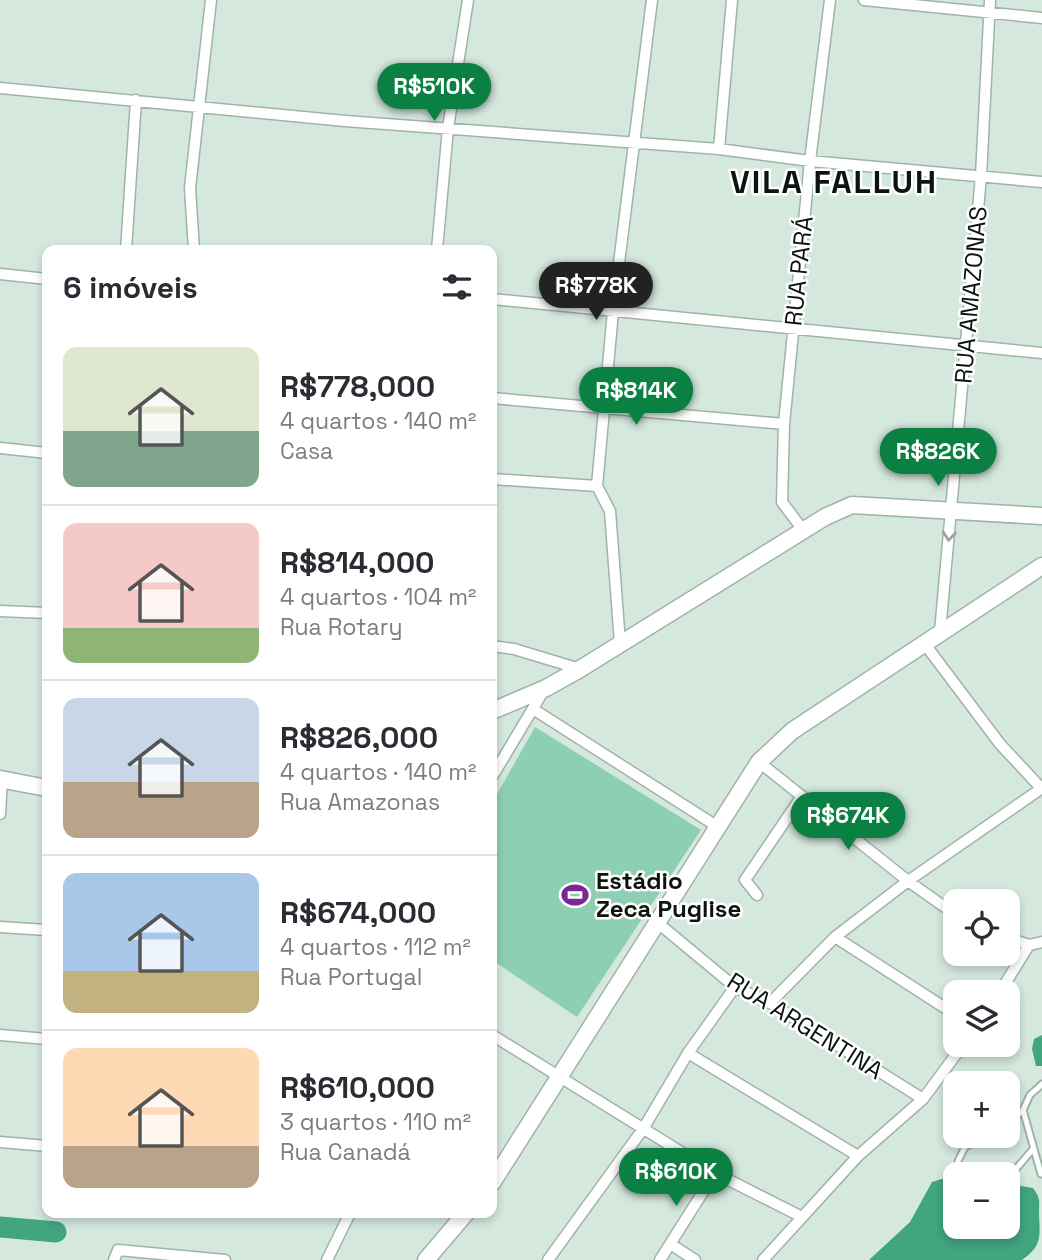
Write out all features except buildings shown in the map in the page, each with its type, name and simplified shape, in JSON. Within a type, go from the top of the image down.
[{"type":"main road","points":[[497,711],[546,688],[803,530],[852,505],[1042,516]]},
{"type":"main road","points":[[497,1175],[759,762],[792,731],[1042,566]]},
{"type":"main road","points":[[1,779],[42,787]]},
{"type":"main road","points":[[426,1260],[462,1218]]},
{"type":"street","points":[[194,245],[190,188],[211,0]]},
{"type":"street","points":[[437,245],[448,128],[468,0]]},
{"type":"street","points":[[620,643],[610,511],[597,486],[613,311],[652,0]]},
{"type":"street","points":[[719,149],[733,0]]},
{"type":"street","points":[[864,0],[1042,18]]},
{"type":"street","name":"RUA AMAZONAS","points":[[940,632],[981,176],[990,0]]},
{"type":"street","name":"RUA PARÁ","points":[[803,530],[782,502],[784,424],[810,161],[830,3]]},
{"type":"street","points":[[0,88],[634,144],[719,149],[810,161],[1042,182]]},
{"type":"street","points":[[126,245],[136,100]]},
{"type":"street","points":[[0,274],[42,278]]},
{"type":"street","points":[[497,299],[1042,353]]},
{"type":"street","points":[[497,398],[784,424]]},
{"type":"street","points":[[0,448],[42,452]]},
{"type":"street","points":[[497,479],[597,486]]},
{"type":"street","points":[[0,611],[42,612]]},
{"type":"street","points":[[770,1003],[835,937],[908,881],[1042,788],[1000,744],[924,643]]},
{"type":"street","points":[[497,647],[580,668]]},
{"type":"street","points":[[497,769],[546,688]]},
{"type":"street","points":[[533,709],[718,827]]},
{"type":"street","points":[[759,762],[943,906]]},
{"type":"street","points":[[0,814],[1,779]]},
{"type":"street","points":[[757,895],[745,880],[802,796]]},
{"type":"street","name":"RUA ARGENTINA","points":[[658,923],[735,987],[770,1003],[923,1099]]},
{"type":"street","points":[[0,927],[42,930]]},
{"type":"street","points":[[835,937],[943,1007]]},
{"type":"street","points":[[1020,942],[1029,945],[1042,942]]},
{"type":"street","points":[[1007,980],[1029,945]]},
{"type":"street","points":[[548,1260],[643,1129],[688,1053],[735,987]]},
{"type":"street","points":[[0,1035],[42,1039]]},
{"type":"street","points":[[497,1038],[558,1079],[715,1173],[802,1217]]},
{"type":"street","points":[[688,1053],[858,1156]]},
{"type":"street","points":[[763,1260],[858,1156],[923,1099],[954,1057]]},
{"type":"street","points":[[0,1142],[42,1146]]},
{"type":"street","points":[[660,1260],[672,1245],[715,1173]]},
{"type":"street","points":[[327,1260],[347,1218]]},
{"type":"street","points":[[672,1245],[695,1260]]},
{"type":"street","points":[[114,1260],[118,1250],[225,1260]]},
{"type":"lane","points":[[1020,1113],[1030,1095],[1042,1084]]},
{"type":"lane","points":[[1023,1110],[1041,1174]]},
{"type":"lane","points":[[958,1161],[964,1148]]},
{"type":"lane","points":[[1020,1164],[1033,1149]]},
{"type":"shaded area","name":"Estádio Zeca Puglise","points":[[535,727],[701,830],[577,1017],[497,963],[497,794]]},
{"type":"shaded area","points":[[1042,1035],[1042,1066],[1036,1066],[1032,1049],[1034,1039]]},
{"type":"shaded area","points":[[943,1179],[943,1239],[1020,1239],[1020,1186],[1033,1188],[1039,1200],[1039,1235],[1033,1250],[1022,1260],[869,1260],[910,1222],[932,1182]]},
{"type":"waterway","points":[[0,1227],[56,1232]]},
{"type":"place","name":"Estádio Zeca Puglise","points":[[575,895]]},
{"type":"district","name":"VILA FALLUH","points":[[834,182]]}]
